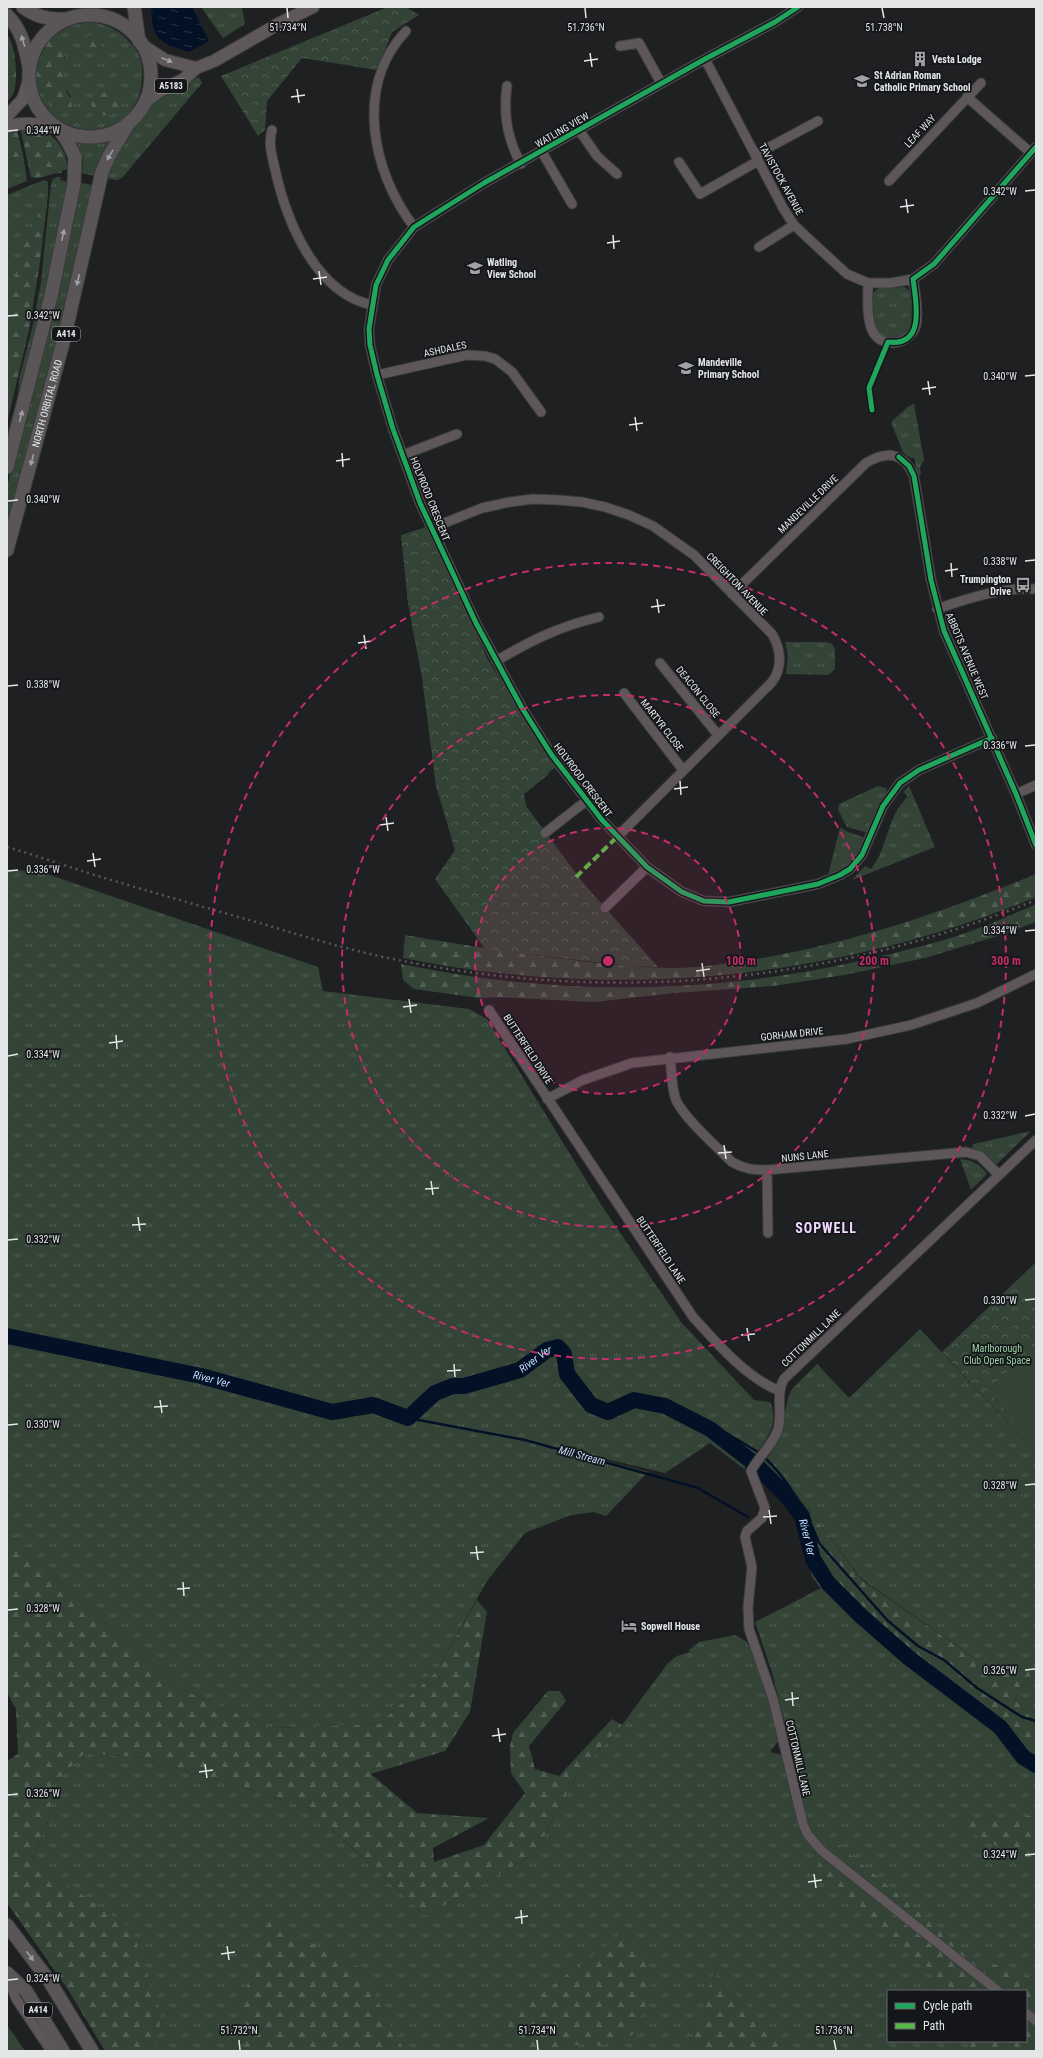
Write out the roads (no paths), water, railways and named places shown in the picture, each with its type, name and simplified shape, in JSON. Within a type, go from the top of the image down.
[{"type":"highway","points":[[23,7],[38,16],[49,20],[72,18]]},
{"type":"highway","name":"A414","points":[[7,467],[51,296],[74,184],[75,157],[68,142],[57,128],[43,115],[37,106],[32,95],[29,75],[36,49],[42,38],[59,24],[90,7]]},
{"type":"highway","name":"A414","points":[[57,128],[80,136],[97,137],[116,131],[130,121],[145,102],[148,92],[150,71],[148,61],[140,43],[134,7]]},
{"type":"highway","points":[[7,15],[14,22],[23,39],[29,75]]},
{"type":"highway","name":"A414","points":[[72,18],[90,15],[113,20],[123,25],[140,43]]},
{"type":"highway","name":"NORTH ORBITAL ROAD","points":[[7,550],[64,340],[102,172],[109,156],[130,121]]},
{"type":"highway","name":"A414","points":[[7,1925],[50,1982],[92,2051]]},
{"type":"highway","name":"A414","points":[[7,1973],[26,1991],[63,2051]]},
{"type":"main road","name":"A5183","points":[[145,102],[158,92],[184,79],[196,68],[214,61],[280,23],[313,7]]},
{"type":"main road","name":"A5183","points":[[140,43],[165,60],[196,68]]},
{"type":"main road","points":[[7,116],[23,99],[29,75]]},
{"type":"main road","points":[[7,127],[31,123],[57,128]]},
{"type":"street","name":"WATLING VIEW","points":[[372,304],[376,285],[388,260],[414,227],[446,206],[661,83],[769,26],[798,7]]},
{"type":"street","points":[[406,31],[394,45],[382,68],[373,108],[373,126],[376,147],[394,195],[402,212],[414,227]]},
{"type":"street","points":[[639,43],[644,34]]},
{"type":"street","points":[[620,46],[639,43]]},
{"type":"street","points":[[639,43],[661,83]]},
{"type":"street","name":"TAVISTOCK AVENUE","points":[[705,59],[783,208],[794,225],[847,274],[868,283],[891,284],[913,278],[934,264],[1033,150]]},
{"type":"street","name":"LEAF WAY","points":[[889,181],[980,82]]},
{"type":"street","points":[[507,86],[505,120],[512,146],[521,164]]},
{"type":"street","points":[[967,97],[1033,150]]},
{"type":"street","points":[[680,162],[687,176],[700,194],[818,121]]},
{"type":"street","points":[[272,130],[269,140],[277,177],[288,214],[306,251],[323,275],[335,287],[355,299],[372,304]]},
{"type":"street","points":[[579,130],[597,156],[617,174]]},
{"type":"street","points":[[542,152],[572,204]]},
{"type":"street","points":[[758,247],[794,225]]},
{"type":"street","points":[[868,283],[872,330],[881,340],[894,343],[900,342],[910,335],[916,325],[913,278]]},
{"type":"street","name":"HOLYROOD CRESCENT","points":[[372,304],[369,329],[370,345],[377,375],[403,455],[432,528],[496,661],[551,754],[586,801],[617,837],[647,867],[682,892],[704,902],[729,902],[818,884],[840,875],[856,863],[867,846],[883,806],[896,787],[906,778],[919,770],[992,738]]},
{"type":"street","name":"ASHDALES","points":[[377,375],[467,355],[485,356],[500,362],[512,372],[541,412]]},
{"type":"street","points":[[403,455],[457,434]]},
{"type":"street","name":"MANDEVILLE DRIVE","points":[[732,594],[866,462],[882,456],[891,456],[899,457],[909,466]]},
{"type":"street","name":"ABBOTS AVENUE WEST","points":[[909,466],[914,476],[931,580],[937,609],[944,631],[992,738],[1036,845]]},
{"type":"street","name":"CREIGHTON AVENUE","points":[[432,528],[482,508],[510,502],[533,500],[582,502],[629,515],[653,526],[694,555],[772,634],[777,642],[780,658],[777,676],[617,837]]},
{"type":"street","points":[[937,609],[964,600],[993,593],[1036,589]]},
{"type":"street","points":[[496,661],[544,634],[565,626],[599,617]]},
{"type":"street","name":"DEACON CLOSE","points":[[660,663],[718,735]]},
{"type":"street","name":"MARTYR CLOSE","points":[[624,693],[683,770]]},
{"type":"street","points":[[1016,794],[1036,785]]},
{"type":"street","name":"HOLYROOD CRESCENT","points":[[545,833],[586,801]]},
{"type":"street","points":[[605,908],[647,867]]},
{"type":"street","name":"GORHAM DRIVE","points":[[547,1100],[584,1080],[608,1070],[632,1063],[847,1039],[911,1025],[977,1004],[1036,974]]},
{"type":"street","name":"BUTTERFIELD DRIVE","points":[[489,1010],[547,1100]]},
{"type":"street","name":"NUNS LANE","points":[[670,1058],[673,1088],[682,1110],[732,1162],[751,1170],[767,1170],[966,1152],[980,1156],[999,1175]]},
{"type":"street","name":"BUTTERFIELD LANE","points":[[547,1100],[693,1317],[724,1352],[767,1386],[780,1390]]},
{"type":"street","name":"COTTONMILL LANE","points":[[997,1990],[822,1851],[806,1830],[798,1808],[771,1692],[752,1642],[748,1623],[752,1567],[746,1535],[765,1513],[764,1503],[751,1474],[752,1468],[774,1439],[778,1429],[780,1420],[780,1390],[784,1379],[1036,1140]]},
{"type":"street","points":[[767,1170],[768,1233]]},
{"type":"street","points":[[7,1976],[16,1999],[51,2051]]},
{"type":"street","points":[[1027,2014],[1036,2021]]},
{"type":"water","points":[[151,7],[192,7],[209,41],[189,52],[164,43],[159,38],[153,27]]},
{"type":"waterway","name":"River Ver","points":[[7,1336],[201,1376],[332,1412],[373,1405],[408,1418],[435,1393],[453,1386],[464,1386],[520,1370],[547,1350],[558,1347],[564,1354],[567,1374],[591,1405],[608,1412],[634,1400],[665,1406],[710,1429],[755,1464],[786,1495],[802,1516],[813,1559],[828,1583],[861,1616],[909,1658],[1000,1727],[1023,1757],[1036,1765]]},
{"type":"waterway","name":"Mill Stream","points":[[408,1418],[525,1440],[698,1488],[748,1517]]},
{"type":"waterway","points":[[710,1429],[728,1434],[758,1452]]},
{"type":"waterway","points":[[764,1457],[789,1486],[809,1520],[819,1543],[887,1620],[918,1646],[944,1660],[977,1688],[1022,1717],[1036,1721]]},
{"type":"railway","points":[[7,847],[127,885],[379,956],[463,971],[546,980],[629,982],[712,979],[794,968],[876,952],[956,929],[1036,900]]},
{"type":"place","name":"Vesta Lodge","points":[[920,59]]},
{"type":"place","name":"St Adrian Roman Catholic Primary School","points":[[862,81]]},
{"type":"place","name":"Watling View School","points":[[475,268]]},
{"type":"place","name":"Mandeville Primary School","points":[[686,368]]},
{"type":"place","name":"Trumpington Drive","points":[[1023,585]]},
{"type":"place","name":"Sopwell House","points":[[629,1626]]},
{"type":"district","name":"SOPWELL","points":[[826,1228]]},
{"type":"park label","name":"Marlborough Club Open Space","points":[[997,1354]]}]
